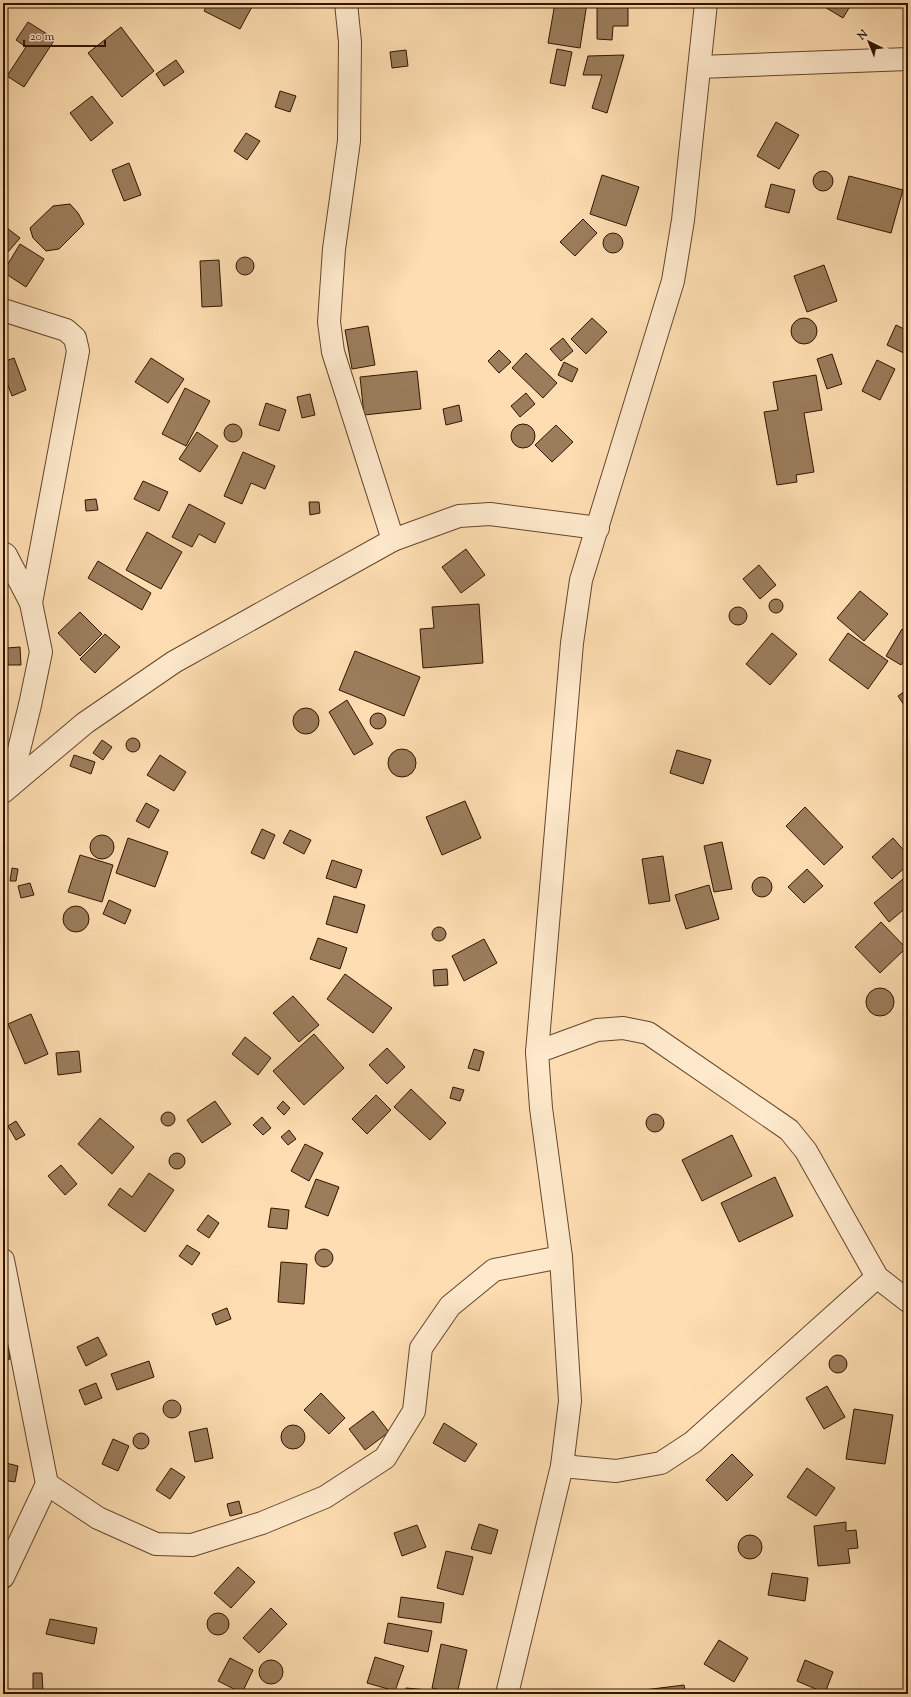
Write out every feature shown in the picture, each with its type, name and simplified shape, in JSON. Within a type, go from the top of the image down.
[{"type":"street","points":[[346,3],[350,42],[349,141],[334,249],[329,322],[333,352],[393,540]]},
{"type":"street","points":[[507,1694],[562,1466],[570,1401],[561,1257],[541,1108],[537,1052],[572,643],[581,580],[673,281],[683,220],[706,3]]},
{"type":"street","points":[[700,67],[908,59]]},
{"type":"street","points":[[3,310],[66,330],[75,338],[78,351],[31,603]]},
{"type":"street","points":[[7,789],[85,723],[174,662],[393,540],[459,516],[490,514],[598,528]]},
{"type":"street","points":[[3,553],[6,555],[31,603],[41,652],[30,705],[7,789]]},
{"type":"street","points":[[537,1052],[597,1030],[623,1028],[648,1033],[789,1130],[806,1151],[877,1277],[908,1302]]},
{"type":"street","points":[[47,1484],[98,1518],[156,1544],[192,1545],[262,1523],[325,1497],[385,1458],[414,1411],[421,1348],[450,1306],[494,1270],[561,1257]]},
{"type":"street","points":[[3,1260],[47,1484],[3,1577]]},
{"type":"street","points":[[562,1466],[616,1471],[661,1463],[693,1442],[877,1277]]},
{"type":"building","points":[[208,3],[254,3],[240,29],[204,11]]},
{"type":"building","points":[[555,3],[587,3],[580,48],[548,43]]},
{"type":"building","points":[[825,3],[852,3],[843,18],[823,6]]},
{"type":"building","points":[[597,7],[628,7],[628,26],[613,26],[612,40],[597,39]]},
{"type":"building","points":[[28,22],[55,39],[24,87],[7,76],[26,47],[16,40]]},
{"type":"building","points":[[121,27],[154,71],[122,97],[88,53]]},
{"type":"building","points":[[557,49],[572,52],[565,86],[550,83]]},
{"type":"building","points":[[406,50],[408,66],[392,68],[390,52]]},
{"type":"building","points":[[624,55],[607,113],[592,108],[602,75],[583,75],[588,56]]},
{"type":"building","points":[[176,60],[184,72],[164,86],[156,74]]},
{"type":"building","points":[[280,91],[296,96],[290,112],[275,107]]},
{"type":"building","points":[[92,96],[113,123],[91,141],[70,113]]},
{"type":"building","points":[[776,122],[799,135],[779,169],[757,156]]},
{"type":"building","points":[[246,133],[260,141],[247,160],[234,151]]},
{"type":"building","points":[[129,163],[141,195],[124,201],[112,170]]},
{"type":"building","points":[[823,171],[830,174],[833,181],[830,188],[823,191],[816,188],[813,181],[816,174]]},
{"type":"building","points":[[602,175],[639,187],[626,226],[590,214]]},
{"type":"building","points":[[849,176],[903,190],[891,233],[837,219]]},
{"type":"building","points":[[771,184],[795,190],[789,213],[765,207]]},
{"type":"building","points":[[70,204],[78,213],[84,224],[59,249],[46,251],[33,238],[30,228],[53,206]]},
{"type":"building","points":[[583,219],[597,233],[575,256],[560,242]]},
{"type":"building","points":[[7,228],[20,238],[8,252],[3,248],[3,234]]},
{"type":"building","points":[[609,233],[617,233],[623,239],[623,247],[617,253],[609,253],[603,247],[603,239]]},
{"type":"building","points":[[20,244],[44,259],[26,287],[3,272]]},
{"type":"building","points":[[241,257],[249,257],[254,262],[252,273],[249,275],[241,275],[236,270],[236,262]]},
{"type":"building","points":[[219,260],[222,306],[202,307],[200,261]]},
{"type":"building","points":[[824,265],[837,301],[807,312],[794,276]]},
{"type":"building","points":[[592,318],[607,332],[586,354],[571,339]]},
{"type":"building","points":[[804,318],[813,322],[817,331],[813,340],[804,344],[795,340],[791,331],[795,322]]},
{"type":"building","points":[[896,325],[908,331],[908,355],[887,345]]},
{"type":"building","points":[[368,326],[375,365],[352,369],[345,330]]},
{"type":"building","points":[[563,338],[573,351],[561,361],[550,349]]},
{"type":"building","points":[[499,350],[511,362],[499,373],[488,361]]},
{"type":"building","points":[[526,353],[557,383],[543,398],[512,368]]},
{"type":"building","points":[[832,354],[842,384],[827,389],[817,359]]},
{"type":"building","points":[[14,358],[26,390],[12,396],[3,372],[3,362]]},
{"type":"building","points":[[151,358],[184,379],[168,403],[135,382]]},
{"type":"building","points":[[877,360],[895,369],[880,400],[862,391]]},
{"type":"building","points":[[564,362],[578,369],[572,382],[558,375]]},
{"type":"building","points":[[417,371],[421,409],[364,415],[360,377]]},
{"type":"building","points":[[816,375],[822,410],[804,413],[814,472],[796,475],[797,482],[777,485],[764,412],[778,410],[773,382]]},
{"type":"building","points":[[185,388],[210,401],[186,446],[162,434]]},
{"type":"building","points":[[526,393],[535,404],[520,417],[511,406]]},
{"type":"building","points":[[310,394],[315,415],[302,418],[297,397]]},
{"type":"building","points":[[266,403],[286,410],[279,431],[259,425]]},
{"type":"building","points":[[459,405],[462,421],[446,425],[443,409]]},
{"type":"building","points":[[3,406],[7,413],[3,416]]},
{"type":"building","points":[[233,424],[239,427],[242,433],[239,439],[233,442],[227,439],[224,433],[227,427]]},
{"type":"building","points":[[523,424],[532,427],[535,436],[532,445],[523,448],[514,445],[511,436],[514,427]]},
{"type":"building","points":[[556,425],[573,442],[552,462],[535,445]]},
{"type":"building","points":[[197,432],[218,446],[200,472],[179,459]]},
{"type":"building","points":[[243,452],[275,466],[265,489],[251,483],[242,504],[224,496]]},
{"type":"building","points":[[143,481],[168,492],[159,511],[134,499]]},
{"type":"building","points":[[96,499],[98,510],[86,511],[85,500]]},
{"type":"building","points":[[309,502],[319,502],[320,513],[310,515]]},
{"type":"building","points":[[189,504],[225,523],[215,543],[199,534],[192,547],[172,537]]},
{"type":"building","points":[[147,532],[182,552],[161,589],[126,570]]},
{"type":"building","points":[[466,549],[485,575],[461,593],[442,567]]},
{"type":"building","points":[[98,561],[151,593],[142,610],[88,578]]},
{"type":"building","points":[[759,565],[776,585],[760,599],[743,579]]},
{"type":"building","points":[[860,591],[888,614],[864,641],[837,618]]},
{"type":"building","points":[[776,599],[781,601],[783,606],[781,611],[776,613],[771,611],[769,606],[771,601]]},
{"type":"building","points":[[479,604],[483,663],[423,668],[420,629],[434,628],[432,607]]},
{"type":"building","points":[[734,607],[742,607],[747,612],[745,623],[742,625],[734,625],[729,620],[729,612]]},
{"type":"building","points":[[80,612],[102,634],[80,656],[58,633]]},
{"type":"building","points":[[902,629],[908,633],[908,654],[901,665],[886,656]]},
{"type":"building","points":[[772,633],[797,654],[770,685],[746,664]]},
{"type":"building","points":[[848,633],[888,661],[868,689],[829,660]]},
{"type":"building","points":[[105,634],[120,647],[95,673],[80,659]]},
{"type":"building","points":[[20,647],[21,665],[8,665],[7,648]]},
{"type":"building","points":[[355,651],[420,677],[404,716],[339,690]]},
{"type":"building","points":[[908,689],[908,711],[898,696]]},
{"type":"building","points":[[347,700],[373,744],[354,755],[329,712]]},
{"type":"building","points":[[306,708],[315,712],[319,721],[315,730],[306,734],[297,730],[293,721],[297,712]]},
{"type":"building","points":[[375,713],[381,713],[386,718],[384,727],[381,729],[375,729],[370,724],[370,718]]},
{"type":"building","points":[[133,738],[138,740],[140,745],[138,750],[133,752],[128,750],[126,745],[128,740]]},
{"type":"building","points":[[102,740],[112,747],[103,760],[93,753]]},
{"type":"building","points":[[402,749],[412,753],[416,763],[412,773],[402,777],[392,773],[388,763],[392,753]]},
{"type":"building","points":[[677,750],[711,760],[703,784],[670,773]]},
{"type":"building","points":[[74,755],[95,762],[91,774],[70,766]]},
{"type":"building","points":[[160,755],[186,772],[174,791],[147,775]]},
{"type":"building","points":[[465,801],[481,838],[442,855],[426,817]]},
{"type":"building","points":[[146,803],[159,810],[149,828],[136,821]]},
{"type":"building","points":[[805,807],[843,847],[824,865],[786,826]]},
{"type":"building","points":[[262,829],[275,835],[264,859],[251,853]]},
{"type":"building","points":[[290,830],[311,840],[304,854],[283,843]]},
{"type":"building","points":[[102,835],[111,838],[114,847],[111,856],[102,859],[93,856],[90,847],[93,838]]},
{"type":"building","points":[[128,838],[168,852],[155,887],[116,873]]},
{"type":"building","points":[[893,838],[908,855],[908,865],[892,879],[872,857]]},
{"type":"building","points":[[722,842],[732,889],[714,892],[704,846]]},
{"type":"building","points":[[80,855],[113,865],[102,902],[68,892]]},
{"type":"building","points":[[663,856],[670,901],[649,904],[642,859]]},
{"type":"building","points":[[332,860],[362,870],[356,888],[326,878]]},
{"type":"building","points":[[12,868],[18,869],[16,881],[10,881]]},
{"type":"building","points":[[807,869],[823,886],[804,903],[788,887]]},
{"type":"building","points":[[762,877],[769,880],[772,887],[769,894],[762,897],[755,894],[752,887],[755,880]]},
{"type":"building","points":[[903,879],[908,885],[908,906],[889,922],[874,903]]},
{"type":"building","points":[[30,883],[34,895],[21,898],[18,886]]},
{"type":"building","points":[[709,885],[719,919],[686,929],[675,895]]},
{"type":"building","points":[[334,896],[365,905],[357,933],[326,924]]},
{"type":"building","points":[[109,900],[131,910],[125,924],[103,914]]},
{"type":"building","points":[[76,906],[85,910],[89,919],[85,928],[76,932],[67,928],[63,919],[67,910]]},
{"type":"building","points":[[881,922],[906,948],[880,973],[855,947]]},
{"type":"building","points":[[439,927],[444,929],[446,934],[444,939],[439,941],[434,939],[432,934],[434,929]]},
{"type":"building","points":[[318,938],[347,948],[340,969],[310,959]]},
{"type":"building","points":[[484,939],[497,963],[464,981],[452,956]]},
{"type":"building","points":[[447,969],[448,985],[434,986],[433,970]]},
{"type":"building","points":[[345,974],[392,1008],[373,1033],[327,999]]},
{"type":"building","points":[[880,988],[890,992],[894,1002],[890,1012],[880,1016],[870,1012],[866,1002],[870,992]]},
{"type":"building","points":[[293,996],[319,1025],[299,1042],[273,1013]]},
{"type":"building","points":[[31,1014],[48,1054],[25,1064],[8,1024]]},
{"type":"building","points":[[314,1034],[344,1068],[304,1105],[273,1071]]},
{"type":"building","points":[[245,1037],[271,1058],[258,1075],[232,1054]]},
{"type":"building","points":[[387,1048],[405,1067],[387,1084],[369,1065]]},
{"type":"building","points":[[474,1049],[484,1052],[479,1071],[468,1068]]},
{"type":"building","points":[[79,1051],[81,1072],[58,1075],[56,1053]]},
{"type":"building","points":[[453,1087],[464,1090],[460,1101],[450,1098]]},
{"type":"building","points":[[411,1089],[446,1123],[430,1140],[394,1107]]},
{"type":"building","points":[[376,1095],[391,1110],[367,1134],[352,1119]]},
{"type":"building","points":[[215,1101],[231,1124],[202,1143],[187,1120]]},
{"type":"building","points":[[283,1101],[290,1108],[284,1115],[277,1108]]},
{"type":"building","points":[[165,1112],[171,1112],[175,1116],[175,1122],[171,1126],[165,1126],[161,1122],[161,1116]]},
{"type":"building","points":[[655,1114],[661,1117],[664,1123],[661,1129],[655,1132],[649,1129],[646,1123],[649,1117]]},
{"type":"building","points":[[262,1117],[271,1128],[263,1135],[253,1125]]},
{"type":"building","points":[[100,1118],[134,1147],[112,1174],[78,1144]]},
{"type":"building","points":[[16,1121],[25,1135],[16,1140],[8,1126]]},
{"type":"building","points":[[289,1130],[296,1139],[288,1145],[281,1137]]},
{"type":"building","points":[[732,1135],[752,1176],[702,1201],[682,1160]]},
{"type":"building","points":[[305,1144],[323,1153],[309,1181],[291,1171]]},
{"type":"building","points":[[174,1153],[180,1153],[185,1158],[183,1167],[180,1169],[174,1169],[169,1164],[169,1158]]},
{"type":"building","points":[[61,1165],[77,1184],[65,1195],[48,1176]]},
{"type":"building","points":[[149,1173],[174,1190],[145,1232],[108,1205],[120,1188],[132,1197]]},
{"type":"building","points":[[775,1177],[793,1216],[739,1242],[721,1203]]},
{"type":"building","points":[[316,1179],[339,1187],[328,1216],[305,1207]]},
{"type":"building","points":[[271,1208],[289,1210],[287,1229],[268,1227]]},
{"type":"building","points":[[208,1215],[219,1223],[209,1238],[197,1230]]},
{"type":"building","points":[[187,1245],[200,1253],[192,1265],[179,1256]]},
{"type":"building","points":[[324,1249],[330,1252],[333,1258],[330,1264],[324,1267],[318,1264],[315,1258],[318,1252]]},
{"type":"building","points":[[281,1262],[307,1264],[304,1304],[278,1302]]},
{"type":"building","points":[[227,1308],[231,1319],[216,1325],[212,1314]]},
{"type":"building","points":[[98,1337],[107,1355],[86,1366],[77,1347]]},
{"type":"building","points":[[8,1342],[10,1359],[3,1360],[3,1343]]},
{"type":"building","points":[[838,1355],[844,1358],[847,1364],[844,1370],[838,1373],[832,1370],[829,1364],[832,1358]]},
{"type":"building","points":[[149,1361],[154,1377],[117,1390],[111,1374]]},
{"type":"building","points":[[96,1383],[102,1398],[85,1405],[79,1390]]},
{"type":"building","points":[[827,1386],[845,1417],[824,1429],[806,1398]]},
{"type":"building","points":[[321,1393],[345,1418],[329,1434],[304,1410]]},
{"type":"building","points":[[172,1400],[178,1403],[181,1409],[178,1415],[172,1418],[166,1415],[163,1409],[166,1403]]},
{"type":"building","points":[[854,1409],[893,1415],[885,1464],[846,1459]]},
{"type":"building","points":[[373,1411],[389,1432],[365,1450],[349,1429]]},
{"type":"building","points":[[444,1423],[477,1444],[465,1462],[433,1443]]},
{"type":"building","points":[[293,1425],[298,1426],[304,1432],[304,1442],[298,1448],[293,1449],[288,1448],[282,1442],[281,1437],[282,1432],[288,1426]]},
{"type":"building","points":[[207,1428],[213,1458],[195,1462],[189,1432]]},
{"type":"building","points":[[141,1433],[148,1438],[149,1441],[144,1448],[141,1449],[134,1444],[133,1441],[138,1434]]},
{"type":"building","points":[[113,1439],[129,1446],[118,1471],[102,1464]]},
{"type":"building","points":[[732,1454],[753,1475],[727,1501],[706,1480]]},
{"type":"building","points":[[6,1463],[18,1466],[15,1482],[3,1480]]},
{"type":"building","points":[[171,1468],[185,1477],[170,1499],[156,1490]]},
{"type":"building","points":[[807,1468],[835,1488],[816,1516],[787,1497]]},
{"type":"building","points":[[239,1501],[242,1513],[230,1516],[227,1504]]},
{"type":"building","points":[[846,1522],[846,1531],[856,1530],[858,1548],[848,1549],[850,1563],[818,1566],[814,1526]]},
{"type":"building","points":[[479,1524],[498,1530],[491,1554],[471,1549]]},
{"type":"building","points":[[417,1525],[426,1547],[402,1556],[394,1533]]},
{"type":"building","points":[[750,1535],[755,1536],[761,1542],[761,1552],[755,1558],[750,1559],[745,1558],[739,1552],[738,1547],[739,1542],[745,1536]]},
{"type":"building","points":[[446,1551],[473,1557],[463,1595],[437,1588]]},
{"type":"building","points":[[238,1567],[255,1582],[231,1608],[214,1593]]},
{"type":"building","points":[[772,1573],[808,1578],[805,1601],[768,1595]]},
{"type":"building","points":[[401,1597],[444,1603],[441,1623],[398,1617]]},
{"type":"building","points":[[271,1608],[287,1624],[259,1653],[243,1638]]},
{"type":"building","points":[[218,1613],[222,1614],[228,1620],[228,1628],[222,1634],[218,1635],[214,1634],[208,1628],[207,1624],[208,1620],[214,1614]]},
{"type":"building","points":[[50,1619],[97,1628],[94,1644],[46,1634]]},
{"type":"building","points":[[388,1623],[432,1631],[428,1652],[384,1643]]},
{"type":"building","points":[[719,1640],[748,1658],[734,1682],[704,1664]]},
{"type":"building","points":[[441,1644],[467,1650],[457,1694],[432,1688]]},
{"type":"building","points":[[375,1657],[404,1666],[395,1691],[367,1683]]},
{"type":"building","points":[[230,1658],[253,1670],[242,1693],[218,1681]]},
{"type":"building","points":[[271,1660],[276,1661],[282,1667],[282,1677],[276,1683],[271,1684],[266,1683],[260,1677],[259,1672],[260,1667],[266,1661]]},
{"type":"building","points":[[805,1660],[833,1672],[825,1693],[797,1681]]},
{"type":"building","points":[[33,1673],[42,1673],[43,1691],[33,1691]]},
{"type":"building","points":[[684,1685],[686,1694],[644,1694],[644,1690]]},
{"type":"building","points":[[406,1688],[439,1691],[439,1694],[406,1694]]},
{"type":"building","points":[[607,1691],[634,1694],[607,1694]]}]
